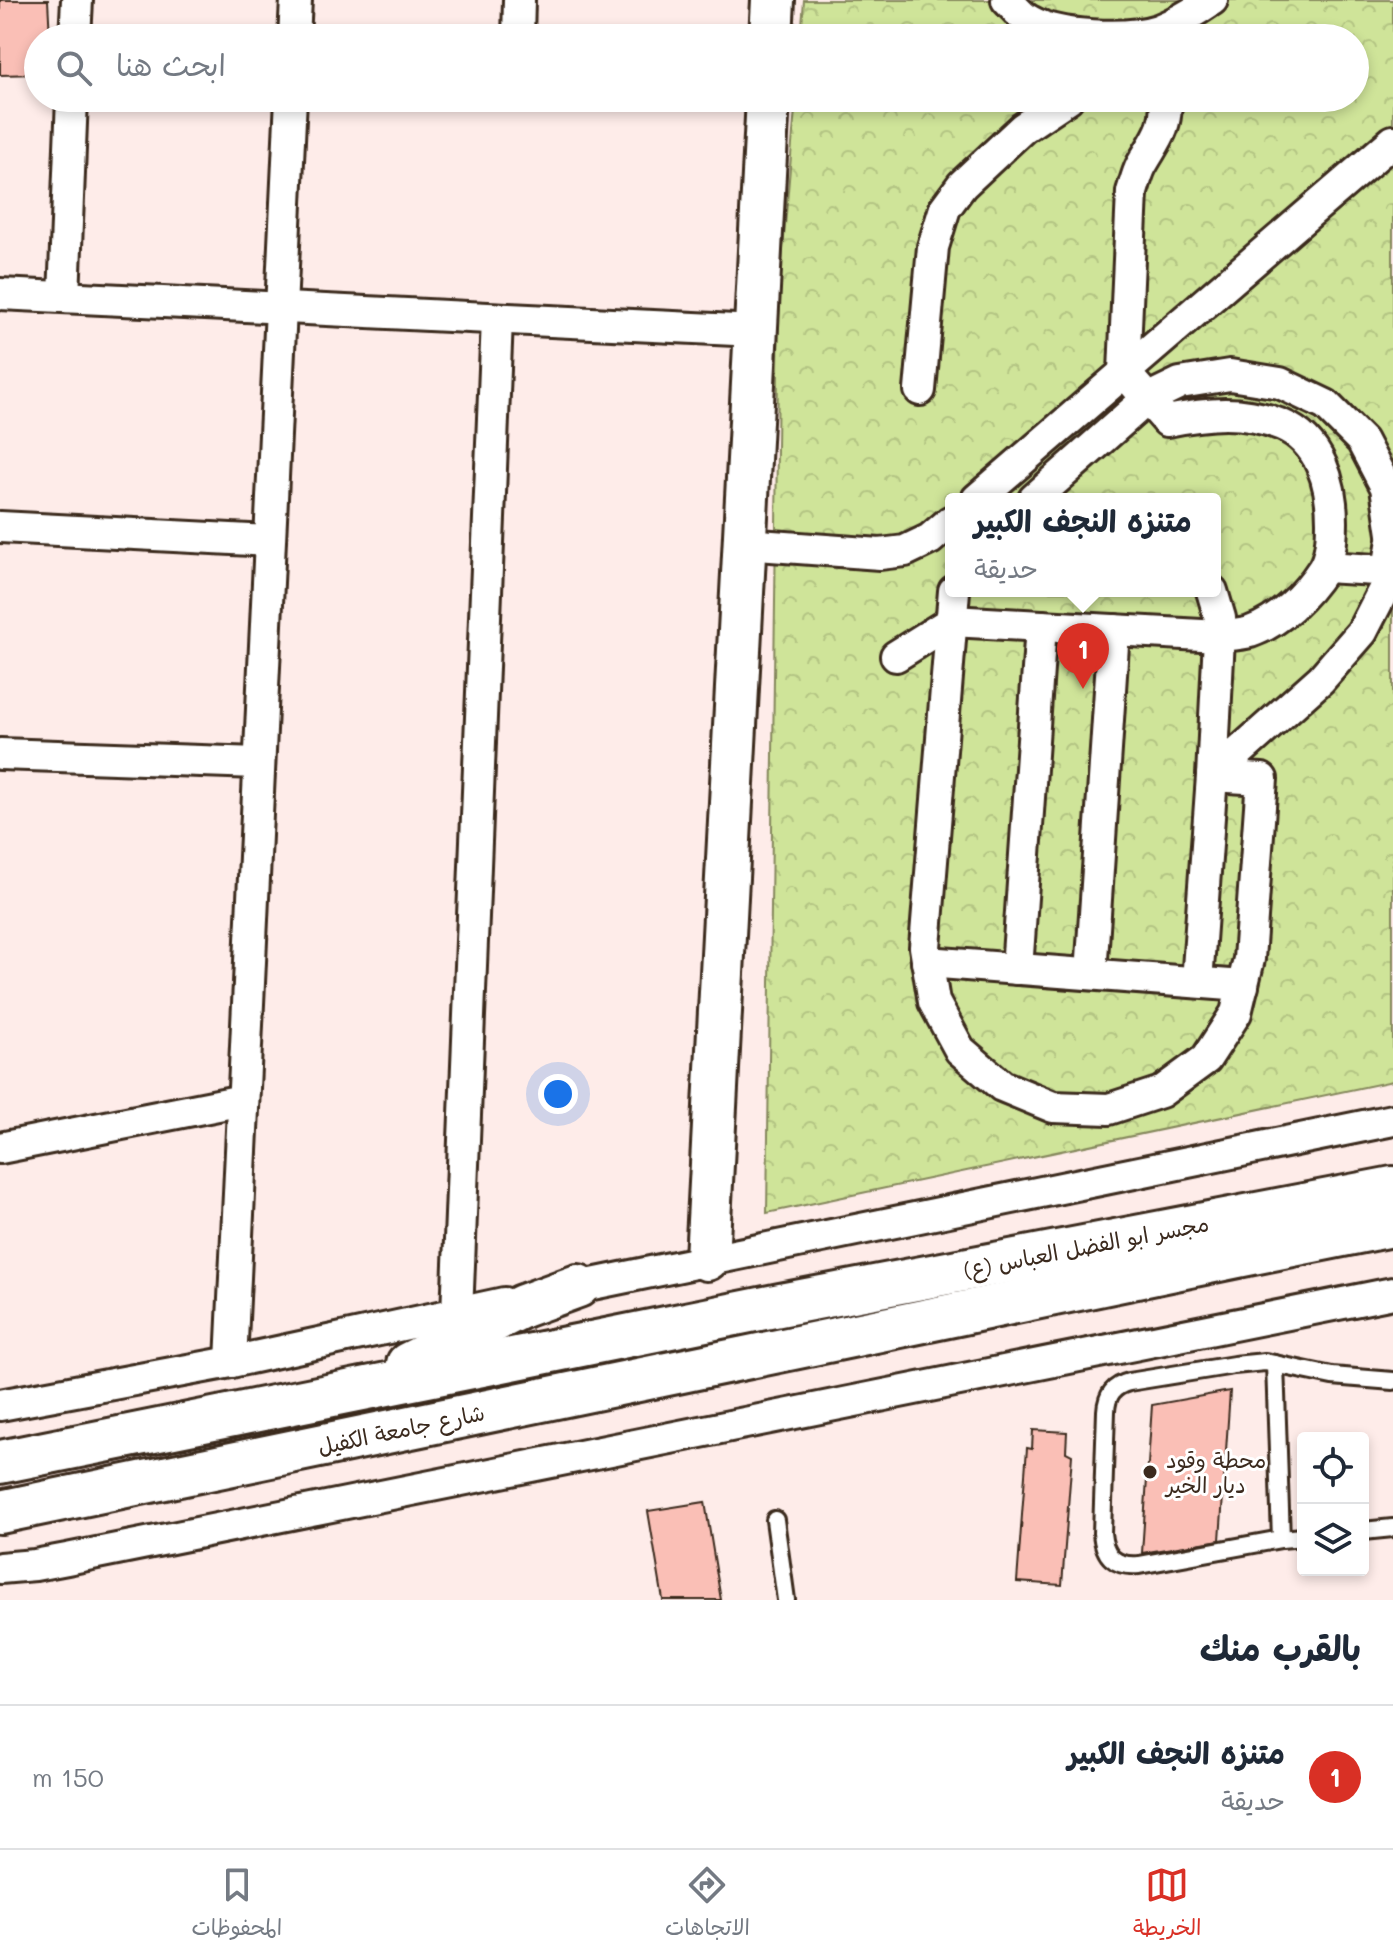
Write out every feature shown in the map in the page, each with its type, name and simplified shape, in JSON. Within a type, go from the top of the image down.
[{"type":"main road","points":[[772,24],[773,0]]},
{"type":"main road","points":[[707,1259],[767,112]]},
{"type":"main road","name":"مجسر ابو الفضل العباس (ع)","points":[[803,1346],[1232,1238],[1393,1188]]},
{"type":"main road","name":"مجسر ابو الفضل العباس (ع)","points":[[329,1395],[780,1305],[1232,1238],[1393,1225]]},
{"type":"main road","points":[[0,1462],[329,1395],[386,1374],[523,1306],[578,1286]]},
{"type":"main road","name":"شارع جامعة الكفيل","points":[[0,1512],[803,1346]]},
{"type":"street","points":[[76,24],[77,0]]},
{"type":"street","points":[[295,24],[296,0]]},
{"type":"street","points":[[518,24],[519,0]]},
{"type":"street","points":[[1007,0],[1029,21],[1038,24]]},
{"type":"street","points":[[1173,24],[1212,0]]},
{"type":"street","points":[[64,297],[71,112]]},
{"type":"street","points":[[231,1362],[290,112]]},
{"type":"street","points":[[920,390],[933,247],[945,208],[962,185],[1023,128],[1047,112]]},
{"type":"street","points":[[896,656],[952,621],[1219,636],[1249,632],[1274,619],[1300,598],[1325,567],[1332,539],[1332,505],[1327,476],[1316,453],[1302,438],[1283,425],[1253,417],[1218,413],[1167,421],[1124,372],[1132,192],[1140,168],[1162,132],[1165,112]]},
{"type":"street","points":[[984,493],[1393,141]]},
{"type":"street","points":[[0,294],[756,331]]},
{"type":"street","points":[[457,1314],[497,319]]},
{"type":"street","points":[[1041,493],[1147,399],[1180,383],[1230,375],[1280,383],[1326,405],[1362,441],[1386,487],[1393,537],[1385,587],[1362,632],[1321,679],[1212,776]]},
{"type":"street","points":[[745,544],[880,554],[905,551],[930,539],[945,526]]},
{"type":"street","points":[[0,527],[269,541]]},
{"type":"street","points":[[1325,567],[1390,570]]},
{"type":"street","points":[[954,597],[925,947],[934,1002],[960,1050],[1002,1086],[1053,1107],[1109,1109],[1161,1092],[1206,1059],[1236,1013],[1249,959],[1262,779],[1212,776]]},
{"type":"street","points":[[1197,982],[1220,618],[1214,597]]},
{"type":"street","points":[[1017,969],[1041,626]]},
{"type":"street","points":[[1091,974],[1114,630]]},
{"type":"street","points":[[0,754],[258,763]]},
{"type":"street","points":[[927,962],[1243,986]]},
{"type":"street","points":[[0,1148],[243,1100]]},
{"type":"street","points":[[0,1405],[231,1362],[707,1259],[1393,1120]]},
{"type":"street","points":[[0,1568],[83,1556],[1393,1293]]},
{"type":"lane","points":[[1297,1538],[1127,1566],[1108,1555],[1102,1533],[1106,1411],[1112,1391],[1129,1382],[1265,1362],[1332,1376],[1393,1381]]},
{"type":"lane","points":[[1275,1364],[1281,1539]]},
{"type":"lane","points":[[775,1520],[786,1600]]},
{"type":"lane","points":[[1369,1530],[1393,1528]]},
{"type":"green space","points":[[804,0],[1393,0],[1393,1081],[767,1213],[779,296],[795,112],[1369,112],[1369,24],[802,24]]},
{"type":"building","points":[[0,0],[48,0],[49,24],[24,24],[24,74],[0,75]]},
{"type":"building","points":[[1230,1391],[1220,1540],[1142,1553],[1152,1405]]},
{"type":"building","points":[[1033,1430],[1067,1432],[1066,1452],[1072,1455],[1062,1585],[1017,1582],[1027,1448],[1032,1449]]},
{"type":"building","points":[[705,1502],[721,1600],[663,1600],[648,1511]]},
{"type":"place","name":"متنزه النجف الكبير","points":[[1083,689]]},
{"type":"place","name":"محطة وقود ديار الخير","points":[[1150,1472]]}]
